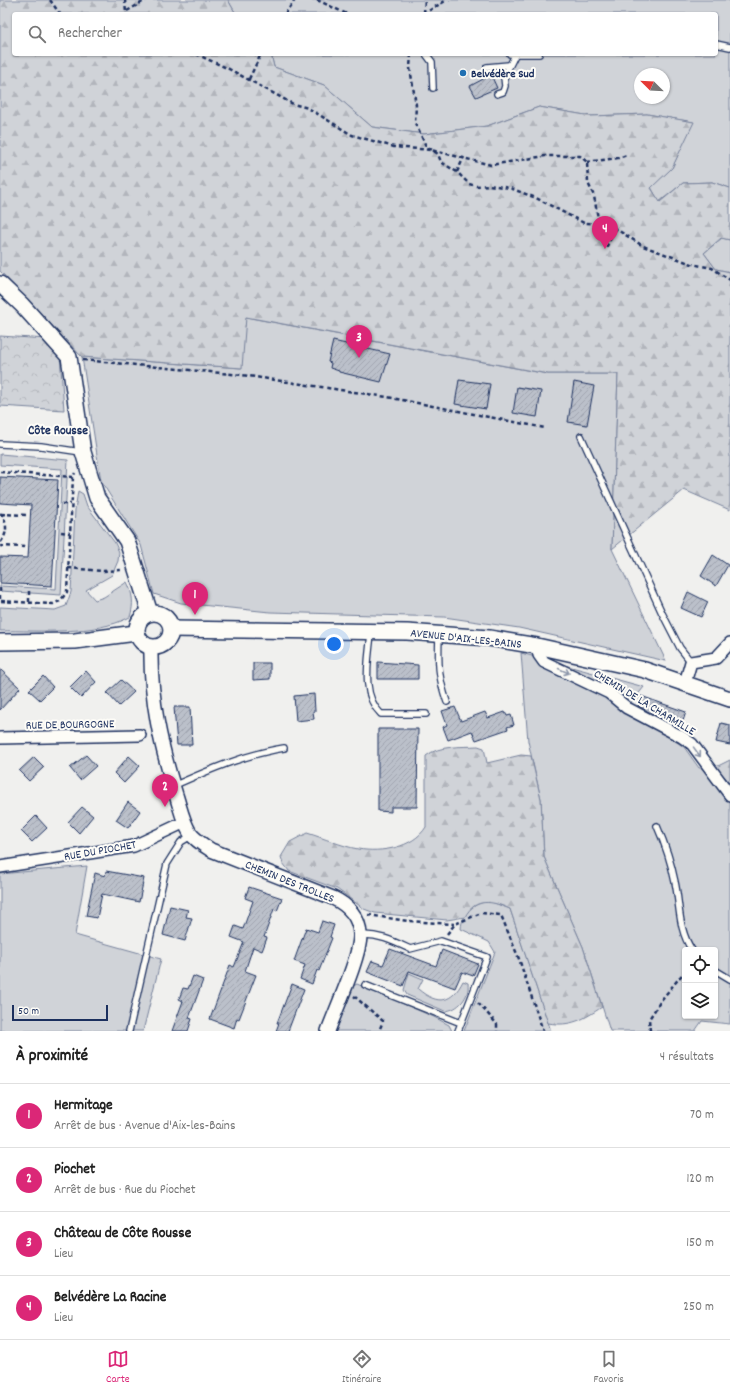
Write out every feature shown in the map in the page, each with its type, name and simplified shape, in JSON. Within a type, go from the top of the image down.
[{"type":"main road","points":[[0,284],[22,305],[69,357],[83,452],[97,498],[127,541],[150,613]]},
{"type":"main road","points":[[150,613],[161,614],[166,618],[171,629],[169,639],[160,647],[151,648],[143,644],[136,633],[140,619],[150,613]]},
{"type":"main road","name":"AVENUE D'AIX-LES-BAINS","points":[[171,629],[439,633],[489,638],[537,646],[644,670],[730,699]]},
{"type":"main road","points":[[0,642],[75,641],[136,633]]},
{"type":"street","points":[[685,683],[691,662],[716,658],[730,644]]},
{"type":"street","name":"CHEMIN DE LA CHARMILLE","points":[[537,646],[539,655],[544,662],[609,693],[627,708],[692,744],[730,795]]},
{"type":"street","points":[[151,648],[151,670],[158,734],[185,822]]},
{"type":"street","name":"RUE DE BOURGOGNE","points":[[0,738],[140,735]]},
{"type":"street","name":"CHEMIN DES TROLLES","points":[[185,822],[192,835],[211,850],[334,898],[349,908],[358,924],[360,935]]},
{"type":"street","name":"RUE DU PIOCHET","points":[[0,867],[134,846],[185,822]]},
{"type":"street","points":[[328,1031],[357,951],[360,935]]},
{"type":"lane","points":[[718,44],[730,47]]},
{"type":"lane","points":[[428,56],[432,62],[433,88]]},
{"type":"lane","points":[[497,94],[503,92],[505,86],[504,77],[512,56]]},
{"type":"lane","points":[[487,67],[509,66]]},
{"type":"lane","points":[[581,436],[662,613],[680,648],[691,662]]},
{"type":"lane","points":[[0,444],[41,446],[83,452]]},
{"type":"lane","points":[[371,632],[367,685],[374,707],[381,714],[426,714]]},
{"type":"lane","points":[[439,633],[438,660],[440,680],[447,702]]},
{"type":"lane","points":[[173,786],[214,768],[249,756],[284,748]]},
{"type":"lane","points":[[657,826],[666,846],[675,882],[686,942],[690,947]]},
{"type":"lane","points":[[130,1031],[167,864],[181,842],[192,835]]},
{"type":"lane","points":[[360,935],[372,934],[388,938],[410,949],[441,941],[487,957],[458,1031]]},
{"type":"lane","points":[[718,972],[730,978]]},
{"type":"lane","points":[[366,985],[461,1023]]},
{"type":"path","points":[[50,0],[59,12]]},
{"type":"path","points":[[125,0],[126,12]]},
{"type":"path","points":[[128,12],[146,0]]},
{"type":"path","points":[[286,12],[295,0]]},
{"type":"path","points":[[317,0],[343,12]]},
{"type":"path","points":[[424,12],[425,0]]},
{"type":"path","points":[[427,12],[447,0]]},
{"type":"path","points":[[200,56],[249,79],[293,104],[308,108],[352,134],[394,147],[431,150],[491,165],[545,156],[580,156],[587,162],[588,183],[594,196],[599,224]]},
{"type":"path","points":[[249,79],[260,56]]},
{"type":"path","points":[[411,56],[410,68],[416,105],[415,123],[426,146],[438,154],[441,162],[457,172],[469,184],[476,186],[489,185],[510,188],[536,198],[584,223],[608,224],[643,246],[692,264],[712,268],[730,280]]},
{"type":"path","points":[[587,162],[618,158],[627,155]]},
{"type":"path","points":[[457,172],[464,158]]},
{"type":"path","points":[[605,250],[611,238],[608,224]]},
{"type":"path","points":[[69,357],[242,375],[387,397],[545,428]]},
{"type":"path","points":[[0,588],[0,601],[53,604],[60,602],[67,592],[73,477],[83,452]]},
{"type":"path","points":[[0,472],[73,477]]},
{"type":"path","points":[[62,504],[71,504]]},
{"type":"path","points":[[1,514],[27,515]]},
{"type":"path","points":[[1,514],[6,522],[6,530],[4,539],[0,545],[26,547]]},
{"type":"path","points":[[61,532],[70,533]]},
{"type":"path","points":[[68,568],[103,572],[125,570]]},
{"type":"path","points":[[29,589],[29,602]]},
{"type":"path","points":[[349,908],[358,913],[408,921],[454,924],[481,913],[501,914],[519,959],[543,1031]]},
{"type":"path","points":[[441,941],[454,924]]},
{"type":"path","points":[[650,1031],[649,1019],[662,999],[682,974]]},
{"type":"path","points":[[342,994],[354,995],[383,1021],[379,1031]]},
{"type":"path","points":[[472,998],[486,1010],[497,1024],[497,1031]]},
{"type":"green space","points":[[0,0],[228,0],[235,12],[12,12],[12,56],[271,56],[274,67],[324,85],[372,127],[424,134],[487,126],[539,107],[591,116],[647,114],[694,122],[672,168],[651,188],[660,202],[683,183],[712,182],[730,188],[730,240],[721,238],[704,253],[716,269],[730,272],[730,510],[684,490],[612,549],[618,374],[548,374],[246,317],[242,368],[82,357],[0,271]]},
{"type":"green space","points":[[228,0],[730,0],[730,188],[712,182],[683,183],[659,202],[651,187],[672,168],[693,122],[647,114],[591,116],[539,107],[487,126],[424,134],[372,127],[324,85],[274,67],[271,56],[718,56],[718,12],[235,12]]},
{"type":"green space","points":[[722,238],[730,240],[730,272],[716,269],[704,253]]},
{"type":"green space","points":[[245,317],[547,374],[618,374],[612,549],[666,661],[519,628],[444,617],[270,612],[181,603],[154,594],[141,545],[101,481],[82,357],[241,368]]},
{"type":"green space","points":[[0,336],[47,339],[60,355],[64,410],[0,406]]},
{"type":"green space","points":[[0,454],[68,460],[61,595],[0,591],[0,586],[56,589],[62,469],[0,465]]},
{"type":"green space","points":[[78,491],[83,494],[87,506],[115,543],[119,552],[118,561],[112,575],[86,590],[95,600],[104,597],[127,582],[131,591],[132,599],[130,617],[116,623],[84,630],[0,631],[0,607],[55,610],[66,606],[71,592],[75,510]]},
{"type":"green space","points":[[521,653],[644,687],[627,708],[684,747],[699,768],[716,767],[730,783],[730,1024],[702,1021],[695,1031],[610,1031],[583,947],[544,857],[541,799],[528,741]]},
{"type":"green space","points":[[478,746],[484,748],[487,763],[521,755],[531,756],[541,799],[544,857],[583,947],[602,1007],[577,1021],[564,1024],[548,1023],[510,909],[497,904],[485,902],[474,906],[465,917],[447,920],[375,913],[364,909],[337,889],[289,871],[283,863],[281,857],[290,842],[307,833],[345,846],[367,850],[396,847],[413,840],[426,827],[426,756],[431,752],[444,748]]},
{"type":"green space","points":[[730,760],[730,783],[716,767]]},
{"type":"green space","points":[[87,866],[75,935],[161,959],[143,1031],[0,1031],[0,874]]},
{"type":"green space","points":[[489,901],[510,909],[551,1031],[464,1031],[495,952],[489,942],[461,929],[462,923],[466,913],[470,909],[478,904]]},
{"type":"green space","points":[[409,973],[423,979],[418,989],[432,998],[444,1000],[449,998],[459,988],[463,981],[468,983],[467,993],[459,1005],[445,1011],[407,995],[404,990]]},
{"type":"green space","points":[[357,984],[434,1017],[449,1025],[452,1031],[336,1031],[353,986]]},
{"type":"building","points":[[491,75],[497,88],[476,97],[470,86]]},
{"type":"building","points":[[333,341],[390,354],[381,382],[339,372],[330,368],[331,363],[328,362]]},
{"type":"building","points":[[459,380],[490,384],[486,409],[455,404]]},
{"type":"building","points":[[574,382],[594,386],[587,425],[568,422]]},
{"type":"building","points":[[517,387],[541,391],[537,417],[513,413]]},
{"type":"building","points":[[0,477],[58,480],[52,586],[0,583],[0,557],[28,558],[31,505],[0,503]]},
{"type":"building","points":[[713,555],[728,565],[716,586],[701,576]]},
{"type":"building","points":[[688,592],[708,602],[701,617],[681,608]]},
{"type":"building","points":[[378,662],[418,665],[418,679],[378,679]]},
{"type":"building","points":[[253,663],[270,663],[270,679],[253,680]]},
{"type":"building","points":[[0,669],[20,688],[0,710]]},
{"type":"building","points":[[86,671],[96,682],[81,698],[70,687]]},
{"type":"building","points":[[43,676],[53,687],[40,700],[29,690]]},
{"type":"building","points":[[121,680],[134,692],[119,706],[107,693]]},
{"type":"building","points":[[314,694],[314,719],[296,721],[294,696]]},
{"type":"building","points":[[641,696],[686,712],[682,724],[656,716],[638,706]]},
{"type":"building","points":[[174,707],[190,707],[192,745],[177,745]]},
{"type":"building","points":[[455,707],[461,721],[485,712],[488,718],[505,712],[507,716],[511,715],[514,725],[507,727],[508,729],[476,740],[472,731],[448,740],[443,727],[447,725],[442,711]]},
{"type":"building","points":[[721,723],[730,725],[730,745],[716,742]]},
{"type":"building","points":[[378,729],[418,729],[417,807],[391,807],[391,812],[378,811]]},
{"type":"building","points":[[86,755],[96,766],[80,780],[70,768]]},
{"type":"building","points":[[129,756],[140,766],[124,783],[114,773]]},
{"type":"building","points":[[34,757],[44,767],[29,781],[19,771]]},
{"type":"building","points":[[128,802],[140,811],[128,828],[116,820]]},
{"type":"building","points":[[82,807],[93,816],[79,833],[68,822]]},
{"type":"building","points":[[36,816],[47,828],[32,842],[21,831]]},
{"type":"building","points":[[106,871],[144,878],[139,902],[102,894],[97,918],[86,916],[95,873],[105,876]]},
{"type":"building","points":[[249,887],[282,898],[277,911],[274,909],[264,937],[267,938],[262,951],[253,947],[245,971],[256,975],[234,1028],[210,1019],[230,965],[234,967],[244,942],[231,937],[235,926],[243,929],[253,901],[245,898]]},
{"type":"building","points":[[170,906],[188,910],[186,917],[192,918],[185,941],[163,935]]},
{"type":"building","points":[[322,921],[334,925],[330,937],[332,938],[319,971],[317,970],[312,984],[300,979],[305,965],[294,961],[306,928],[318,932]]},
{"type":"building","points":[[390,949],[436,966],[442,950],[478,964],[473,976],[462,972],[455,988],[409,971],[403,986],[367,972],[372,961],[383,965]]},
{"type":"building","points":[[193,976],[203,980],[189,1018],[192,1019],[188,1031],[172,1031],[183,1001],[179,999],[183,988],[188,989]]},
{"type":"building","points":[[292,984],[304,989],[288,1031],[276,1031],[279,1023],[277,1023]]},
{"type":"place","name":"Belvédère Sud","points":[[463,73]]},
{"type":"place","name":"Belvédère La Racine","points":[[605,249]]},
{"type":"place","name":"Château de Côte Rousse","points":[[359,358]]},
{"type":"place","name":"Hermitage","points":[[195,615]]},
{"type":"place","name":"Piochet","points":[[165,807]]},
{"type":"district","name":"Côte Rousse","points":[[58,429]]}]
